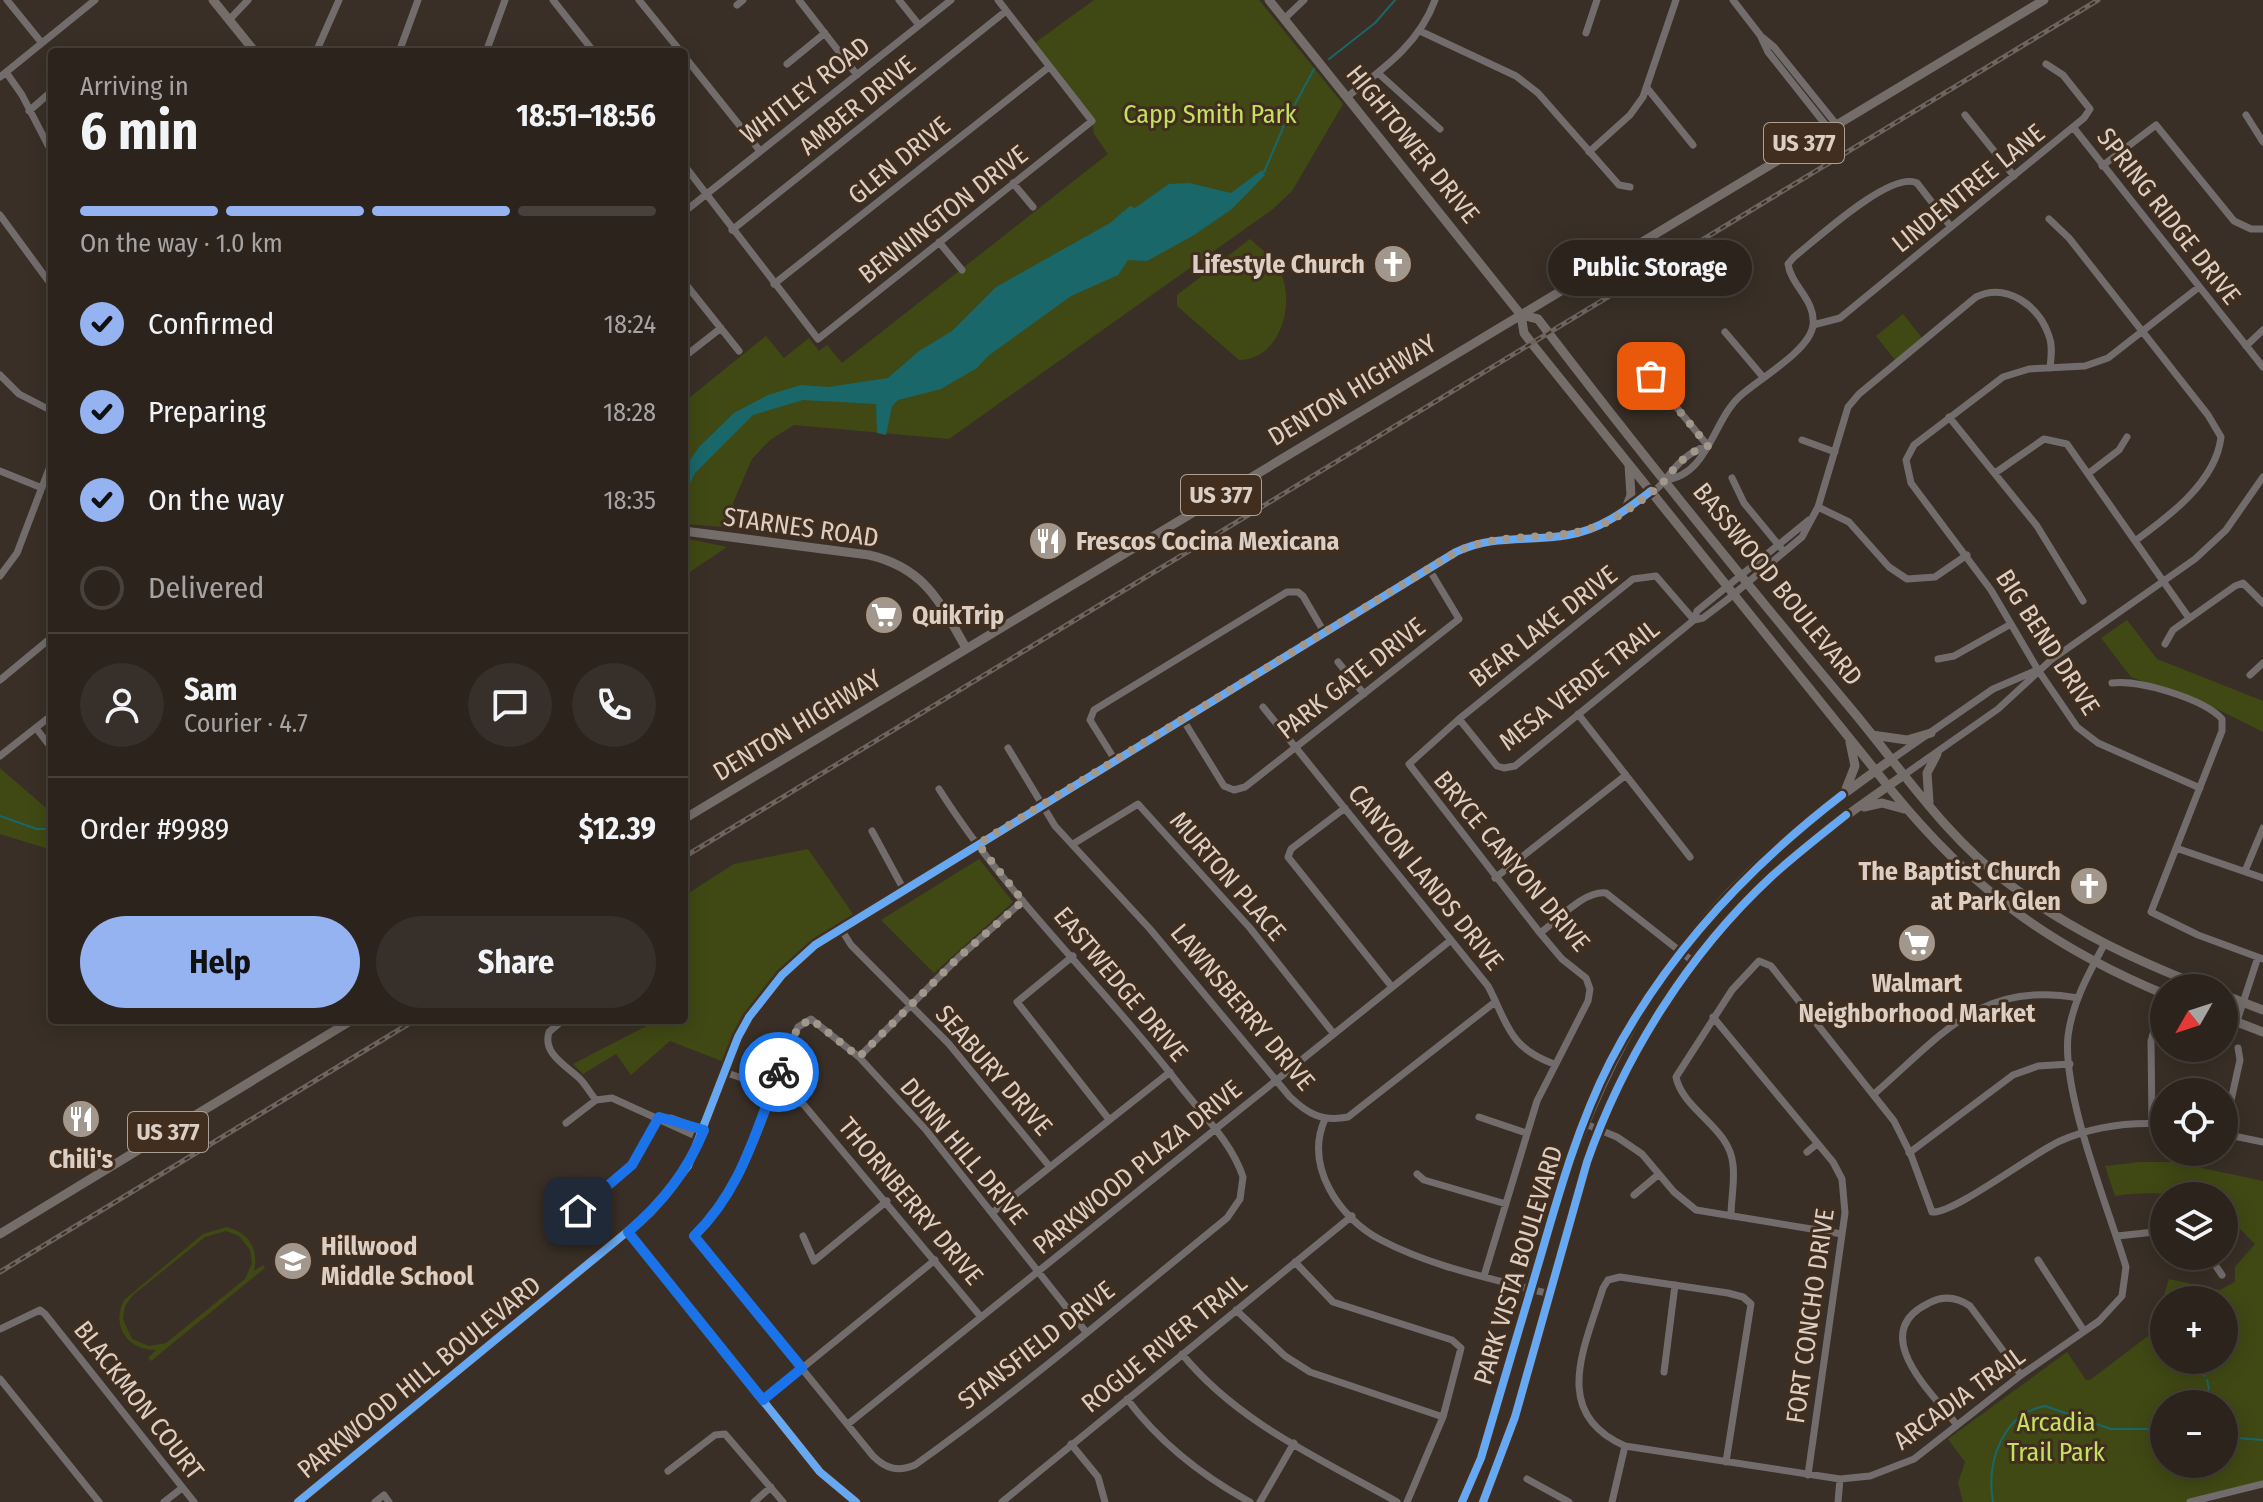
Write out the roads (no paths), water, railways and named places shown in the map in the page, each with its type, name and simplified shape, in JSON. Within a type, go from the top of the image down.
[{"type":"main road","points":[[213,0],[252,48]]},
{"type":"main road","name":"HIGHTOWER DRIVE","points":[[1269,0],[1521,315]]},
{"type":"main road","name":"DENTON HIGHWAY","points":[[688,817],[2044,0]]},
{"type":"main road","name":"BASSWOOD BOULEVARD","points":[[2150,988],[2095,963],[2017,916],[1952,861],[1875,771],[1533,345],[1524,333],[1521,315],[1538,319],[1934,813],[2008,884],[2104,945],[2173,974]]},
{"type":"main road","points":[[1625,511],[1631,495],[1628,462]]},
{"type":"main road","name":"STARNES ROAD","points":[[688,532],[869,555],[896,564],[921,579],[934,593],[966,648]]},
{"type":"main road","points":[[1795,669],[1808,658]]},
{"type":"main road","points":[[1872,735],[1898,740],[1931,733]]},
{"type":"main road","points":[[1842,795],[1855,766],[1850,738]]},
{"type":"main road","points":[[1934,813],[1926,786],[1931,761],[1937,754]]},
{"type":"main road","name":"PARK VISTA BOULEVARD","points":[[1462,1502],[1481,1458],[1583,1123],[1637,1014],[1680,952],[1735,887],[1771,852],[1892,759]]},
{"type":"main road","name":"PARK VISTA BOULEVARD","points":[[1483,1502],[1511,1430],[1599,1129],[1660,1012],[1695,963],[1748,900],[1783,866],[1846,815],[1904,775]]},
{"type":"main road","points":[[1846,815],[1874,803],[1891,804],[1908,811]]},
{"type":"main road","points":[[1771,852],[1783,866]]},
{"type":"main road","points":[[1952,861],[1958,854],[1966,853],[2008,884]]},
{"type":"main road","points":[[2238,1000],[2263,1010]]},
{"type":"main road","points":[[2238,1021],[2263,1032]]},
{"type":"main road","name":"US 377","points":[[0,1234],[345,1024]]},
{"type":"street","points":[[7,0],[41,42]]},
{"type":"street","points":[[48,146],[3,74],[95,0]]},
{"type":"street","points":[[229,20],[248,0]]},
{"type":"street","points":[[318,48],[339,0]]},
{"type":"street","points":[[400,48],[418,0]]},
{"type":"street","points":[[487,48],[505,0]]},
{"type":"street","points":[[553,0],[591,48]]},
{"type":"street","points":[[639,0],[677,48]]},
{"type":"street","points":[[799,0],[857,75]]},
{"type":"street","points":[[899,0],[919,25]]},
{"type":"street","name":"WHITLEY ROAD","points":[[688,209],[951,0]]},
{"type":"street","points":[[998,0],[1049,67]]},
{"type":"street","points":[[1284,19],[1304,0]]},
{"type":"street","points":[[1347,97],[1378,73],[1420,31],[1435,0]]},
{"type":"street","points":[[1586,33],[1597,0]]},
{"type":"street","points":[[1589,152],[1630,115],[1647,88],[1676,0]]},
{"type":"street","points":[[1733,0],[1760,35],[1768,52],[1794,78],[1832,126]]},
{"type":"street","name":"AMBER DRIVE","points":[[732,230],[1006,11]]},
{"type":"street","points":[[1420,31],[1516,76],[1538,93],[1619,185],[1630,187]]},
{"type":"street","points":[[787,64],[825,33]]},
{"type":"street","points":[[688,61],[760,151]]},
{"type":"street","name":"LINDENTREE LANE","points":[[1813,325],[1840,318],[2073,127],[2090,109],[2063,75],[2046,64]]},
{"type":"street","name":"BENNINGTON DRIVE","points":[[774,284],[818,339],[1092,121],[1049,67]]},
{"type":"street","name":"GLEN DRIVE","points":[[774,284],[1049,67]]},
{"type":"street","points":[[1378,73],[1440,129]]},
{"type":"street","points":[[1647,88],[1693,145]]},
{"type":"street","points":[[29,111],[48,94]]},
{"type":"street","points":[[1965,115],[2014,176]]},
{"type":"street","points":[[2246,115],[2263,142]]},
{"type":"street","points":[[2102,166],[2148,128],[2156,125],[2234,221],[2251,229],[2263,229]]},
{"type":"street","name":"SPRING RIDGE DRIVE","points":[[2073,127],[2263,367]]},
{"type":"street","points":[[688,170],[774,284]]},
{"type":"street","points":[[1651,376],[1708,446],[1737,399],[1807,340],[1813,325],[1809,302],[1790,275],[1788,264],[1863,202],[1900,180],[1910,179],[1917,183],[1951,227]]},
{"type":"street","points":[[1013,183],[1033,207]]},
{"type":"street","points":[[0,215],[48,281]]},
{"type":"street","points":[[2049,219],[2069,238],[2208,415],[2221,437],[2211,465],[2181,504],[2135,541]]},
{"type":"street","points":[[939,242],[962,270]]},
{"type":"street","points":[[688,287],[739,351]]},
{"type":"street","points":[[2083,601],[2037,526],[1949,417],[2003,377],[2029,369],[2096,363],[2143,333],[2199,287]]},
{"type":"street","name":"MESA VERDE TRAIL","points":[[1459,719],[1497,766],[1515,766],[1694,620],[1697,611],[1731,590],[1781,548],[1802,537],[1818,507],[1848,407],[1859,394],[1950,317],[1987,292],[2017,296],[2037,315],[2051,341],[2050,368]]},
{"type":"street","points":[[688,354],[721,328]]},
{"type":"street","points":[[2246,346],[2263,330]]},
{"type":"street","points":[[1725,332],[1763,377]]},
{"type":"street","points":[[0,375],[19,394],[48,409]]},
{"type":"street","name":"BIG BEND DRIVE","points":[[1949,417],[1908,453],[1906,467],[1911,483],[1967,555],[2038,670],[2086,735],[2200,788]]},
{"type":"street","points":[[2089,473],[2119,450],[2127,437]]},
{"type":"street","points":[[1995,473],[2034,444],[2051,439],[2067,444],[2189,618]]},
{"type":"street","points":[[1802,440],[1835,452]]},
{"type":"street","name":"PARKWOOD HILL BOULEVARD","points":[[298,1502],[628,1232],[672,1188],[688,1166],[702,1134],[738,1037],[768,990],[799,958],[1182,718],[1429,569],[1478,543],[1569,535],[1594,527],[1625,511],[1665,480],[1671,470],[1696,449],[1708,446]]},
{"type":"street","points":[[0,471],[42,488]]},
{"type":"street","points":[[0,576],[17,553],[48,472]]},
{"type":"street","name":"PARK VISTA BOULEVARD","points":[[1904,775],[1998,709],[2038,670],[2195,559],[2226,530],[2255,493],[2263,477]]},
{"type":"street","points":[[1732,478],[1744,503],[1781,548]]},
{"type":"street","points":[[2255,493],[2263,499]]},
{"type":"street","points":[[1818,507],[1849,522],[1889,567],[1907,579],[1935,577],[1967,555]]},
{"type":"street","name":"PARK GATE DRIVE","points":[[1182,718],[1220,781],[1228,789],[1239,790],[1459,619],[1429,569]]},
{"type":"street","name":"BEAR LAKE DRIVE","points":[[1413,756],[1638,577],[1656,576],[1694,620]]},
{"type":"street","points":[[2165,644],[2173,630],[2243,583],[2263,603]]},
{"type":"street","points":[[1115,760],[1090,720],[1094,710],[1107,702],[1293,591],[1303,596],[1324,632]]},
{"type":"street","points":[[1938,659],[1954,656],[2011,624]]},
{"type":"street","points":[[0,680],[48,640]]},
{"type":"street","points":[[1338,662],[1364,694]]},
{"type":"street","points":[[2250,675],[2263,663]]},
{"type":"street","name":"PARK VISTA BOULEVARD","points":[[1892,759],[2010,679],[2038,670]]},
{"type":"street","points":[[2112,683],[2129,680],[2148,685],[2209,709],[2222,719],[2222,731],[2151,912],[2198,935],[2260,958],[2238,1018]]},
{"type":"street","name":"CANYON LANDS DRIVE","points":[[1263,707],[1488,986],[1505,1026],[1517,1041],[1529,1053],[1554,1064]]},
{"type":"street","points":[[1578,714],[1690,857]]},
{"type":"street","points":[[0,756],[48,718]]},
{"type":"street","points":[[36,728],[48,744]]},
{"type":"street","name":"LAWNSBERRY DRIVE","points":[[1008,748],[1055,826],[1150,929],[1276,1081],[1307,1113],[1325,1119],[1348,1117],[1495,1002]]},
{"type":"street","name":"BRYCE CANYON DRIVE","points":[[1413,756],[1409,764],[1414,774],[1495,878],[1562,959],[1586,978],[1590,989],[1588,1001],[1554,1064]]},
{"type":"street","points":[[1495,878],[1626,775]]},
{"type":"street","name":"EASTWEDGE DRIVE","points":[[939,789],[968,835],[1170,1072],[1214,1130]]},
{"type":"street","name":"MURTON PLACE","points":[[1073,844],[1138,804],[1250,928],[1334,1034]]},
{"type":"street","points":[[1345,808],[1291,849],[1288,857],[1392,987]]},
{"type":"street","points":[[2245,871],[2263,828]]},
{"type":"street","points":[[872,831],[904,890]]},
{"type":"street","points":[[2176,848],[2263,878]]},
{"type":"street","points":[[1540,933],[1598,892],[1607,894],[1695,963]]},
{"type":"street","points":[[859,1057],[1023,901]]},
{"type":"street","name":"SEABURY DRIVE","points":[[841,929],[851,945],[975,1075],[1050,1167]]},
{"type":"street","name":"PARKWOOD PLAZA DRIVE","points":[[848,1424],[1451,940]]},
{"type":"street","name":"ARCADIA TRAIL","points":[[1675,1285],[1620,1277],[1608,1280],[1581,1359],[1578,1392],[1592,1423],[1625,1446],[1840,1479],[1870,1476],[1903,1465],[2084,1331],[2122,1296],[2126,1267],[2084,1133],[2070,1064],[2068,1035],[2078,998],[2104,945]]},
{"type":"street","points":[[1073,956],[1017,1002],[1108,1118]]},
{"type":"street","points":[[1731,1216],[1731,1155],[1720,1134],[1676,1080],[1713,1017],[1752,965],[1759,961],[1766,964],[1894,1121],[1932,1212]]},
{"type":"street","points":[[1874,1094],[1942,1035],[1988,1004],[2027,993],[2078,998]]},
{"type":"street","name":"FORT CONCHO DRIVE","points":[[1713,1017],[1842,1179],[1846,1200],[1808,1475]]},
{"type":"street","name":"DUNN HILL DRIVE","points":[[772,1088],[798,1027],[811,1019],[818,1021],[859,1057],[926,1130],[1086,1332]]},
{"type":"street","points":[[558,1024],[549,1032],[549,1045],[563,1067],[577,1077],[596,1100]]},
{"type":"street","points":[[2236,1078],[2240,1060],[2238,1048]]},
{"type":"street","points":[[1484,1276],[1526,1133],[1554,1064]]},
{"type":"street","points":[[1909,1153],[2013,1075],[2038,1066],[2070,1064]]},
{"type":"street","name":"THORNBERRY DRIVE","points":[[724,1072],[772,1088],[804,1105],[981,1317]]},
{"type":"street","points":[[992,1213],[1108,1118],[1170,1072]]},
{"type":"street","name":"STANSFIELD DRIVE","points":[[772,1088],[737,1180],[712,1218],[694,1236],[881,1464],[906,1469],[1086,1332],[1235,1209],[1243,1177],[1233,1154],[1214,1130]]},
{"type":"street","points":[[566,1123],[596,1100],[625,1101],[662,1118],[670,1126],[702,1134]]},
{"type":"street","points":[[1479,1117],[1526,1133]]},
{"type":"street","points":[[550,1226],[563,1222],[632,1165],[662,1118]]},
{"type":"street","points":[[1325,1119],[1318,1135],[1319,1169],[1334,1197],[1383,1241],[1484,1276],[1550,1294]]},
{"type":"street","points":[[1583,1123],[1630,1145],[1687,1205],[1731,1216],[1842,1234]]},
{"type":"street","points":[[1924,1221],[1932,1212],[1954,1208],[2014,1165],[2057,1142],[2084,1133],[2150,1123]]},
{"type":"street","points":[[2238,1136],[2263,1142]]},
{"type":"street","points":[[1807,1152],[1817,1144]]},
{"type":"street","points":[[1417,1174],[1424,1180],[1506,1204]]},
{"type":"street","points":[[1634,1195],[1659,1174]]},
{"type":"street","points":[[803,1236],[814,1261],[887,1201]]},
{"type":"street","name":"ROGUE RIVER TRAIL","points":[[1002,1502],[1352,1216]]},
{"type":"street","points":[[628,1232],[820,1472],[856,1502]]},
{"type":"street","points":[[2117,1236],[2150,1232]]},
{"type":"street","points":[[763,1400],[935,1260]]},
{"type":"street","points":[[2038,1260],[2084,1331]]},
{"type":"street","points":[[1295,1262],[1333,1302],[1452,1340],[1461,1348],[1443,1417],[1407,1502]]},
{"type":"street","points":[[2219,1270],[2222,1275]]},
{"type":"street","points":[[1664,1372],[1675,1285],[1743,1297],[1753,1308],[1726,1462]]},
{"type":"street","points":[[1957,1425],[1903,1351],[1903,1331],[1915,1312],[1939,1299],[1960,1300],[1970,1306],[2021,1375]]},
{"type":"street","name":"BLACKMON COURT","points":[[0,1329],[40,1310],[194,1502]]},
{"type":"street","points":[[1236,1310],[1285,1356],[1310,1372],[1443,1417]]},
{"type":"street","points":[[1182,1354],[1206,1383],[1231,1404],[1397,1502]]},
{"type":"street","points":[[0,1379],[99,1502]]},
{"type":"street","points":[[1127,1399],[1176,1452],[1216,1483],[1250,1502]]},
{"type":"street","points":[[668,1471],[715,1435],[723,1433],[783,1502]]},
{"type":"street","points":[[1260,1502],[1294,1443]]},
{"type":"street","points":[[1071,1444],[1098,1477],[1105,1502]]},
{"type":"street","points":[[1612,1502],[1625,1446]]},
{"type":"street","points":[[1527,1479],[1569,1502]]},
{"type":"street","points":[[1838,1502],[1840,1479]]},
{"type":"street","points":[[2190,1502],[2224,1499],[2263,1484]]},
{"type":"street","points":[[754,1502],[771,1487]]},
{"type":"street","points":[[164,1502],[182,1488]]},
{"type":"street","points":[[375,1502],[384,1495],[389,1502]]},
{"type":"water","points":[[1262,170],[1265,175],[1232,209],[1194,235],[1147,261],[1128,260],[1118,275],[1071,296],[988,356],[977,368],[941,389],[898,400],[892,406],[886,435],[877,433],[876,404],[803,400],[753,415],[695,473],[688,488],[688,462],[700,446],[734,413],[768,395],[801,385],[828,387],[888,378],[919,351],[952,331],[996,287],[1110,223],[1130,206],[1135,208],[1169,184],[1189,183],[1231,193]]},
{"type":"waterway","points":[[1329,59],[1375,23],[1395,0]]},
{"type":"waterway","points":[[1264,172],[1286,121],[1314,69]]},
{"type":"waterway","points":[[0,816],[37,829],[48,829]]},
{"type":"waterway","points":[[2207,1380],[2208,1390]]},
{"type":"waterway","points":[[1993,1502],[1992,1472],[2000,1442],[2018,1419],[2030,1411],[2045,1406],[2111,1429],[2150,1429]]},
{"type":"waterway","points":[[2238,1438],[2263,1440]]},
{"type":"railway","points":[[688,855],[2098,0]]},
{"type":"railway","points":[[0,1272],[408,1024]]},
{"type":"place","name":"Lifestyle Church","points":[[1393,264]]},
{"type":"place","name":"Public Storage","points":[[1651,376]]},
{"type":"place","name":"Frescos Cocina Mexicana","points":[[1048,541]]},
{"type":"place","name":"QuikTrip","points":[[884,615]]},
{"type":"place","name":"The Baptist Church at Park Glen","points":[[2089,886]]},
{"type":"place","name":"Walmart Neighborhood Market","points":[[1917,943]]},
{"type":"place","name":"Chili's","points":[[81,1119]]},
{"type":"place","name":"Hillwood Middle School","points":[[293,1261]]},
{"type":"park label","name":"Capp Smith Park","points":[[1210,114]]},
{"type":"park label","name":"Arcadia Trail Park","points":[[2056,1437]]}]
